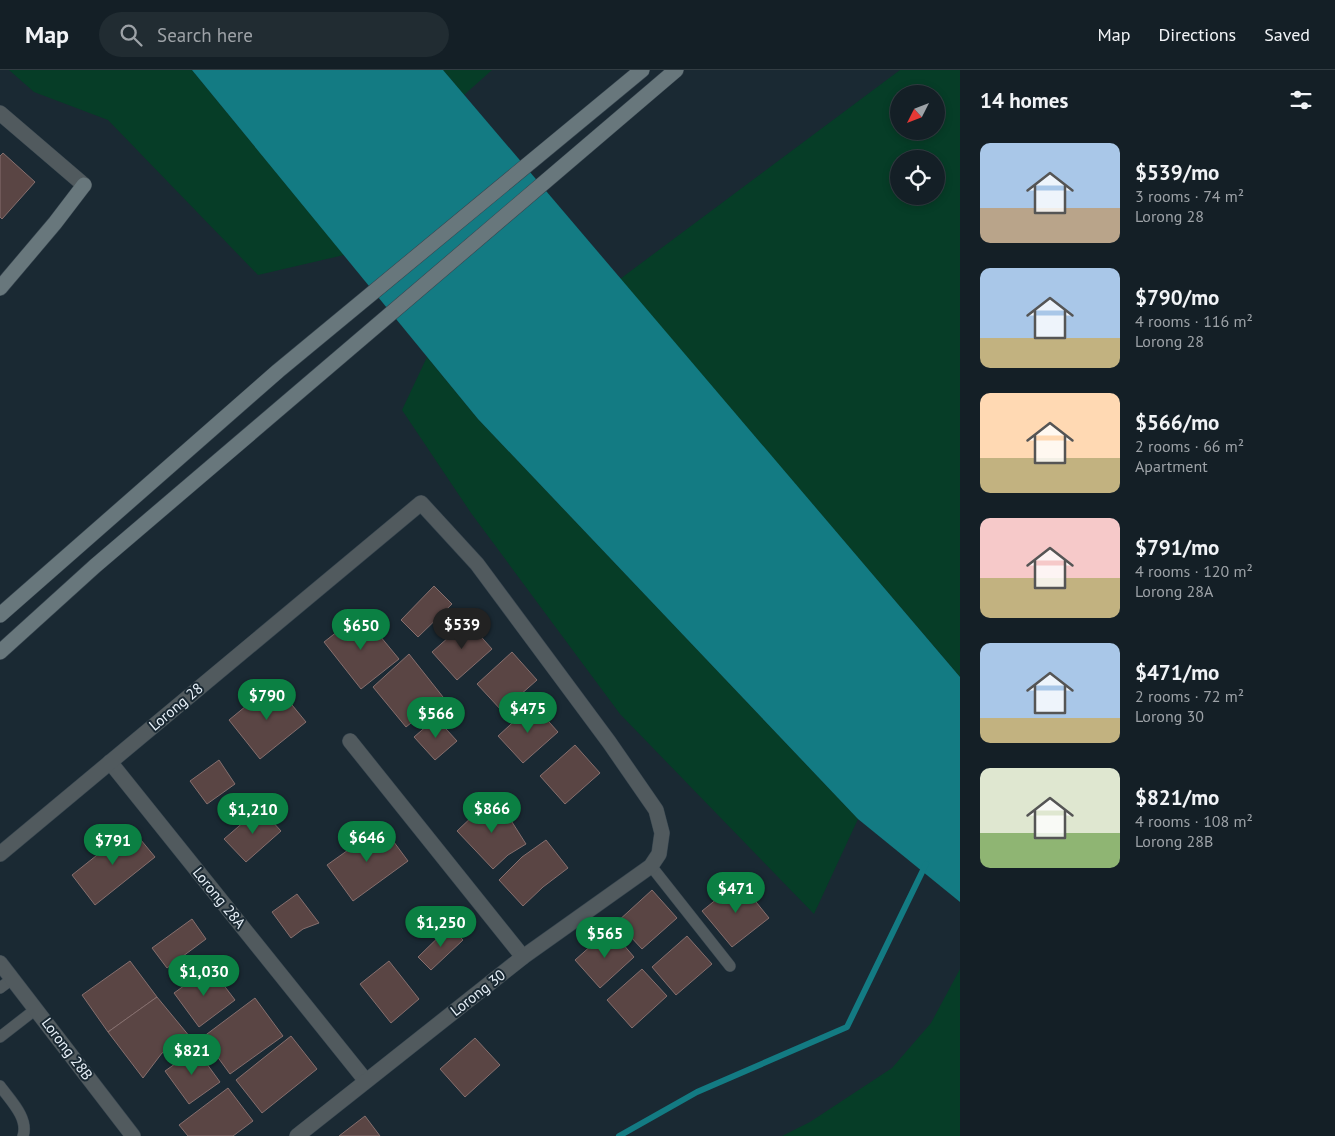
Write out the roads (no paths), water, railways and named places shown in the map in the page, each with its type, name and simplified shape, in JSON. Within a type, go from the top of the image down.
[{"type":"main road","points":[[0,615],[278,371],[642,70]]},
{"type":"main road","points":[[0,652],[95,566],[676,70]]},
{"type":"main road","points":[[0,288],[55,223],[84,185]]},
{"type":"street","points":[[0,113],[84,185]]},
{"type":"street","name":"Lorong 28","points":[[0,854],[420,503],[477,564],[609,742],[656,810],[662,833],[655,860]]},
{"type":"street","points":[[350,741],[523,958]]},
{"type":"street","name":"Lorong 28A","points":[[110,762],[366,1081]]},
{"type":"street","name":"Lorong 30","points":[[297,1136],[523,958],[655,860]]},
{"type":"street","name":"Lorong 28B","points":[[0,963],[6,983],[36,1009],[133,1136]]},
{"type":"lane","points":[[655,860],[730,966]]},
{"type":"lane","points":[[0,1037],[36,1009]]},
{"type":"lane","points":[[0,1086],[25,1124],[23,1136]]},
{"type":"water","points":[[192,70],[443,70],[960,677],[960,902],[858,819],[478,419]]},
{"type":"waterway","points":[[619,1136],[697,1092],[847,1027],[926,864]]}]
